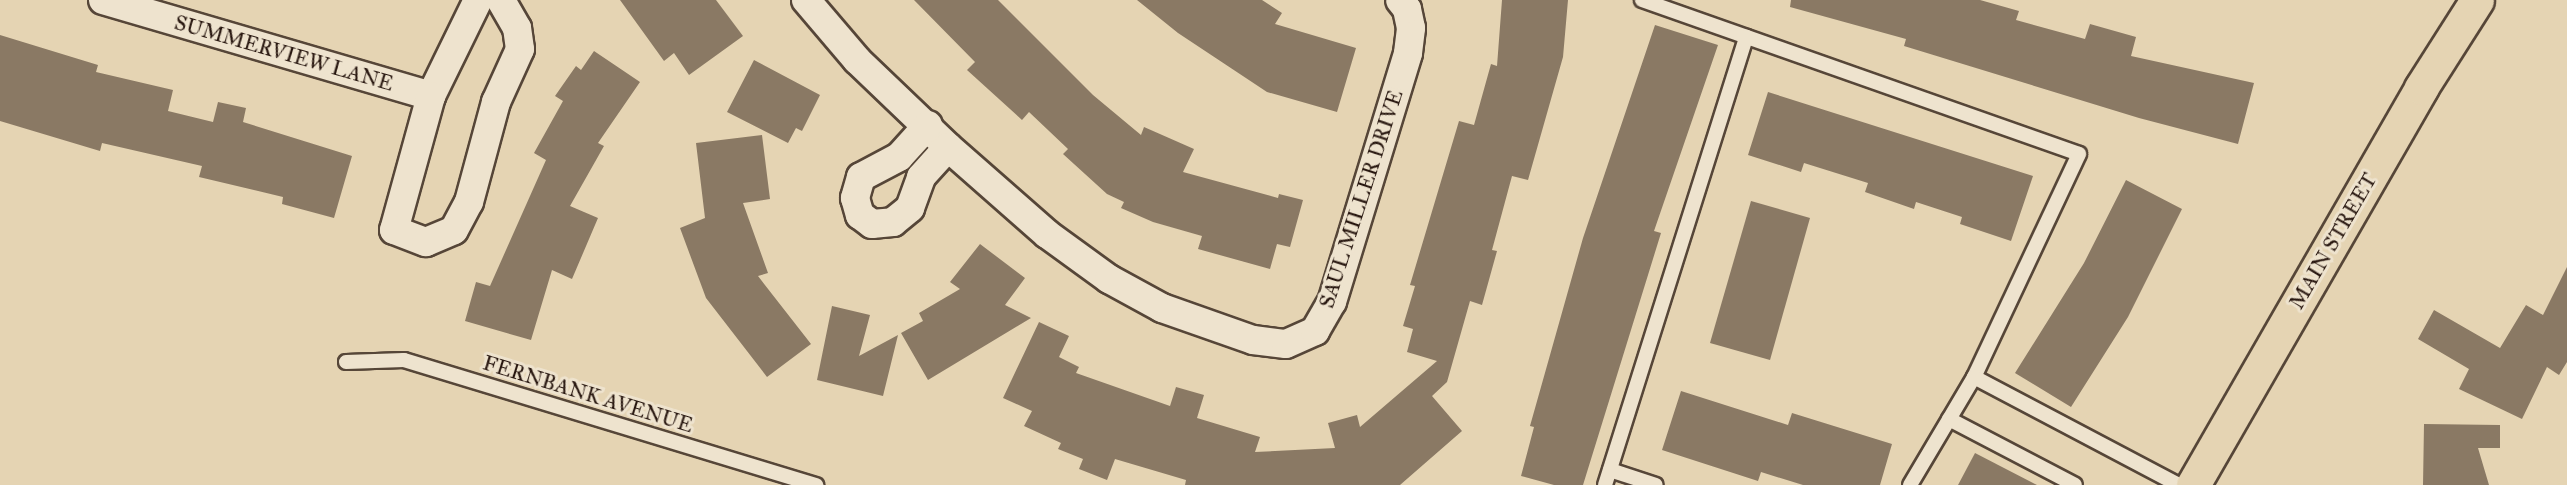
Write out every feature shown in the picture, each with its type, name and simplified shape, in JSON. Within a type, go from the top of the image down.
[{"type":"main road","name":"MAIN STREET","points":[[2193,485],[2421,88],[2477,0]]},
{"type":"street","name":"SUMMERVIEW LANE","points":[[103,0],[431,96]]},
{"type":"street","points":[[478,0],[431,96],[394,230],[426,242],[454,230],[469,202],[496,102],[520,49],[517,27],[501,0]]},
{"type":"street","name":"SAUL MILLER DRIVE","points":[[806,0],[857,60],[928,125],[948,147],[1047,234],[1109,279],[1162,308],[1253,340],[1286,344],[1315,331],[1332,302],[1408,53],[1411,28],[1407,9],[1400,0]]},
{"type":"street","points":[[928,125],[899,157],[861,177],[855,198],[860,215],[872,224],[893,222],[910,208],[921,177],[948,147]]},
{"type":"lane","points":[[1642,0],[2079,154],[1974,377],[1910,485]]},
{"type":"lane","points":[[1605,485],[1746,37]]},
{"type":"lane","name":"FERNBANK AVENUE","points":[[346,362],[404,360],[816,485]]},
{"type":"lane","points":[[1974,377],[2179,485]]},
{"type":"lane","points":[[1949,419],[2075,485]]},
{"type":"lane","points":[[1610,470],[1656,485]]},
{"type":"building","points":[[620,0],[716,0],[743,36],[689,75],[674,53],[664,61]]},
{"type":"building","points":[[914,0],[998,0],[1093,95],[1141,135],[1144,127],[1194,149],[1183,172],[1278,198],[1279,194],[1303,200],[1290,247],[1277,244],[1270,269],[1198,249],[1202,236],[1153,222],[1121,208],[1124,202],[1107,194],[1063,154],[1068,149],[1029,112],[1022,120],[967,70],[975,62]]},
{"type":"building","points":[[1137,0],[1262,0],[1282,13],[1275,24],[1356,48],[1337,112],[1267,92],[1178,33]]},
{"type":"building","points":[[1502,0],[1568,0],[1563,57],[1528,180],[1512,176],[1492,250],[1497,251],[1482,305],[1470,301],[1447,382],[1432,396],[1462,431],[1400,485],[1185,485],[1186,480],[1115,459],[1107,480],[1079,469],[1083,459],[1058,449],[1061,443],[1024,426],[1032,411],[1003,398],[1039,322],[1069,336],[1059,357],[1079,367],[1076,373],[1170,406],[1176,387],[1204,395],[1197,418],[1260,437],[1255,452],[1335,448],[1328,423],[1357,415],[1360,427],[1437,361],[1407,352],[1413,329],[1403,326],[1415,286],[1410,285],[1459,121],[1474,125],[1491,64],[1497,66]]},
{"type":"building","points":[[1791,0],[1980,0],[2019,11],[2016,20],[2085,39],[2090,24],[2136,37],[2131,56],[2254,83],[2238,144],[2139,118],[1904,46],[1906,39],[1790,7]]},
{"type":"building","points":[[1655,25],[1718,45],[1654,231],[1661,233],[1583,485],[1554,485],[1521,476],[1534,427],[1530,426],[1583,238]]},
{"type":"building","points":[[0,35],[98,65],[96,72],[173,90],[168,111],[213,122],[218,102],[246,108],[243,122],[352,156],[334,218],[282,204],[283,197],[199,177],[202,166],[102,143],[100,151],[0,121]]},
{"type":"building","points":[[594,51],[640,82],[598,143],[604,146],[570,206],[598,218],[572,279],[552,270],[531,340],[465,321],[476,282],[490,286],[546,160],[534,153],[563,101],[555,96],[576,66],[581,70]]},
{"type":"building","points":[[754,60],[820,95],[802,131],[796,128],[788,143],[727,112]]},
{"type":"building","points":[[1768,92],[2033,176],[2011,241],[1960,224],[1962,217],[1916,202],[1914,209],[1865,192],[1868,183],[1804,163],[1801,172],[1748,155]]},
{"type":"building","points":[[762,135],[770,199],[743,203],[768,273],[758,276],[811,344],[767,377],[706,298],[680,228],[705,218],[696,143]]},
{"type":"building","points":[[2126,180],[2182,209],[2128,317],[2071,407],[2015,373],[2084,263]]},
{"type":"building","points":[[1751,201],[1810,218],[1770,360],[1710,343]]},
{"type":"building","points":[[980,244],[1025,278],[1005,305],[1031,318],[928,380],[901,333],[923,321],[919,313],[960,289],[950,282]]},
{"type":"building","points":[[2567,267],[2567,362],[2559,375],[2547,367],[2522,419],[2459,389],[2469,369],[2418,339],[2434,310],[2500,348],[2526,305],[2543,315]]},
{"type":"building","points":[[832,306],[870,315],[859,356],[898,335],[883,396],[817,380]]},
{"type":"building","points":[[1681,391],[1788,425],[1792,413],[1892,444],[1880,485],[1803,485],[1761,472],[1758,481],[1662,450]]},
{"type":"building","points":[[2424,424],[2500,425],[2500,448],[2478,448],[2489,485],[2423,485]]},
{"type":"building","points":[[1975,453],[2037,485],[1958,485]]}]
